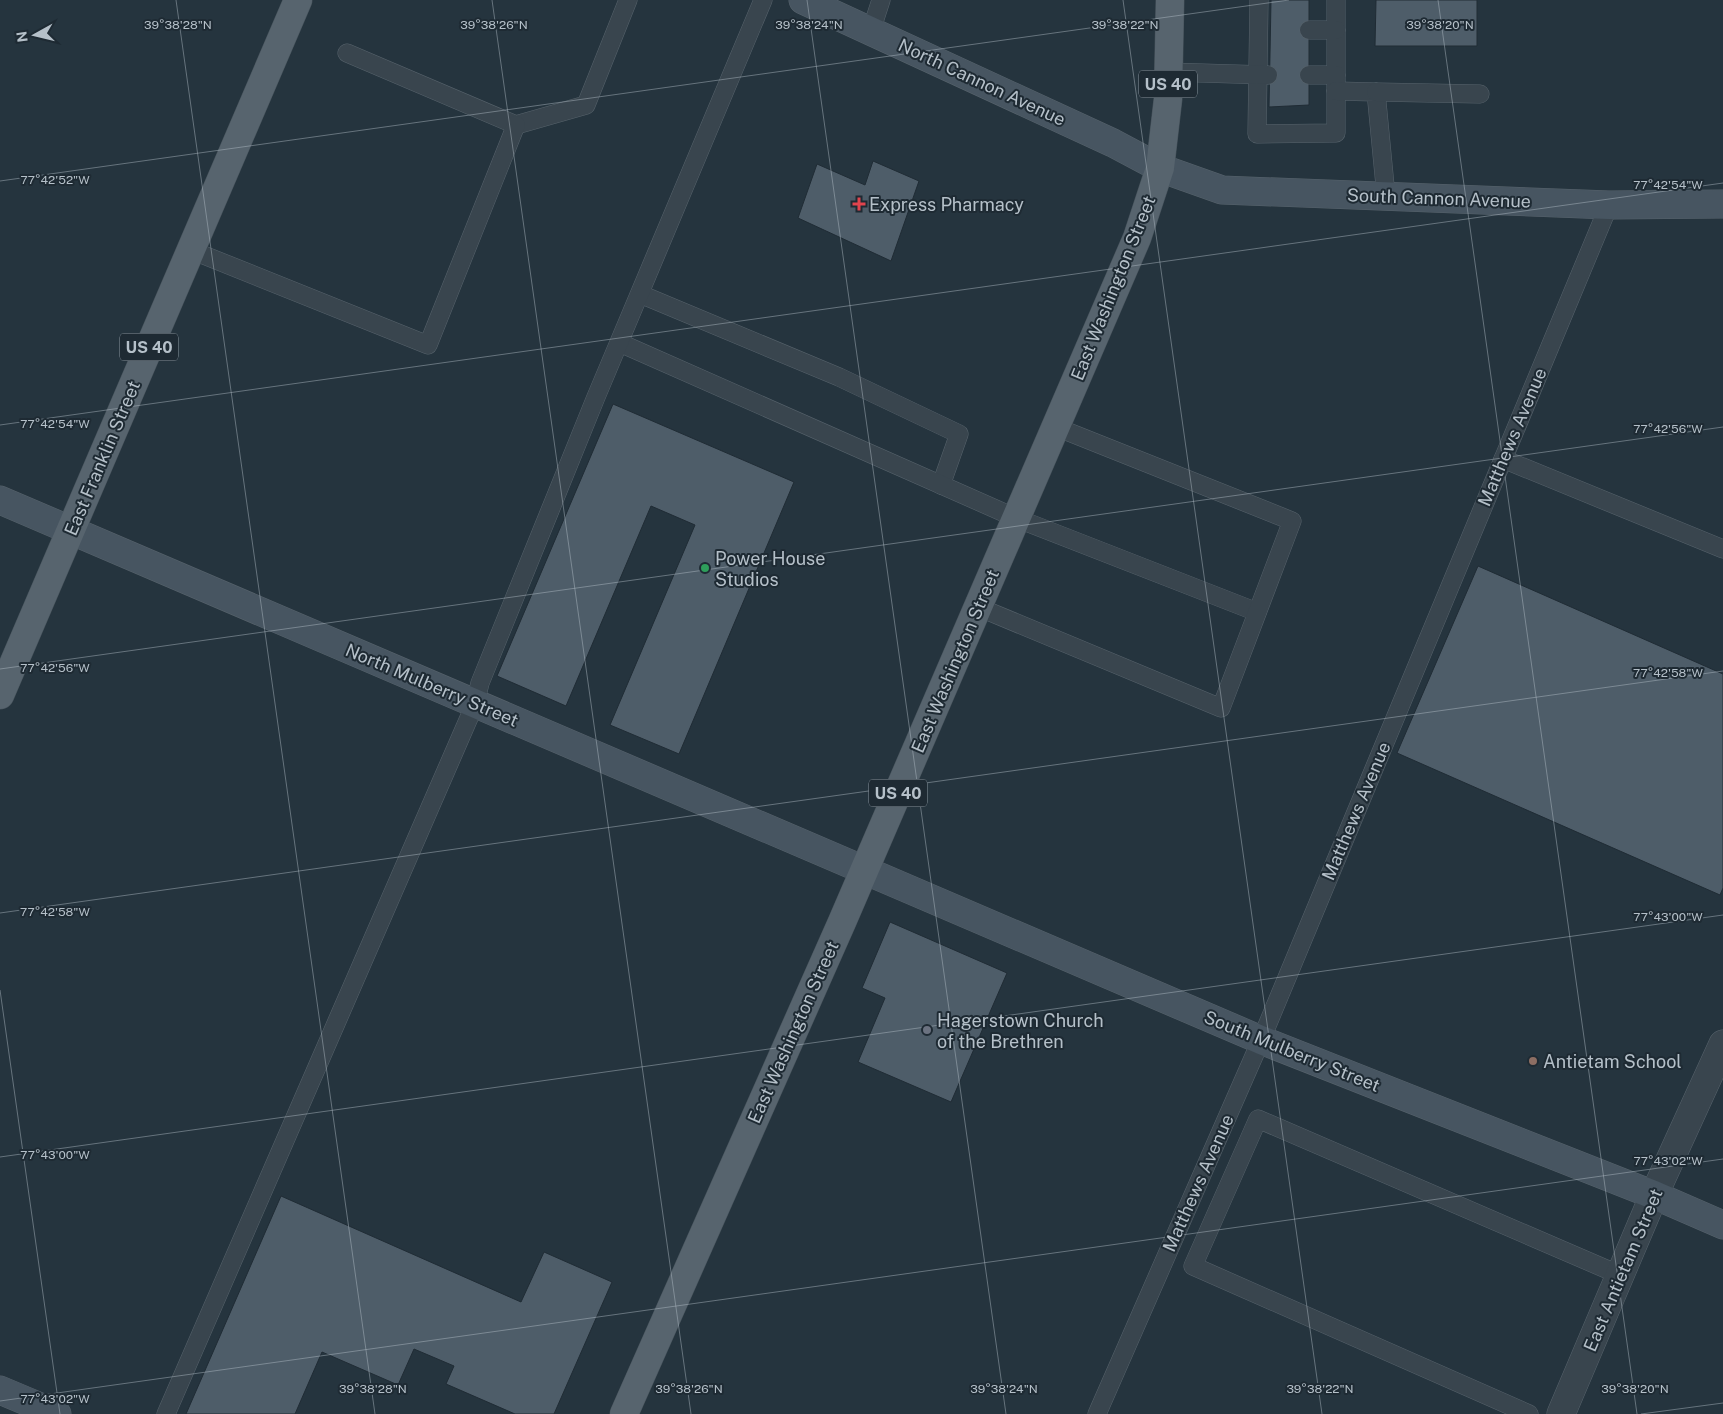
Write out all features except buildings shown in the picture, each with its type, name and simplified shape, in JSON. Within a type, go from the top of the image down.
[{"type":"main road","name":"East Franklin Street","points":[[0,695],[298,0]]},
{"type":"main road","name":"East Washington Street","points":[[624,1414],[865,869],[1137,238],[1160,168],[1168,99],[1170,0]]},
{"type":"street","name":"North Cannon Avenue","points":[[803,0],[1113,143],[1160,168]]},
{"type":"street","name":"South Cannon Avenue","points":[[1160,168],[1222,190],[1609,205],[1723,204]]},
{"type":"street","name":"North Mulberry Street","points":[[0,500],[865,869]]},
{"type":"street","name":"South Mulberry Street","points":[[865,869],[1261,1040],[1654,1195],[1723,1225]]},
{"type":"street","name":"East Antietam Street","points":[[1561,1414],[1654,1195],[1723,1044]]},
{"type":"street","points":[[0,1390],[57,1414]]},
{"type":"lane","points":[[347,53],[516,125],[586,105],[628,0]]},
{"type":"lane","points":[[166,1414],[475,704],[480,683],[763,0]]},
{"type":"lane","points":[[871,31],[882,0]]},
{"type":"lane","points":[[1259,0],[1264,32],[1264,75],[1257,134],[1336,133],[1336,0]]},
{"type":"lane","points":[[1309,30],[1336,30]]},
{"type":"lane","points":[[1168,72],[1264,75]]},
{"type":"lane","points":[[1309,75],[1376,92],[1480,94]]},
{"type":"lane","points":[[1376,92],[1386,196]]},
{"type":"lane","points":[[191,250],[428,345],[516,125]]},
{"type":"lane","name":"Matthews Avenue","points":[[1097,1414],[1261,1040],[1609,205]]},
{"type":"lane","points":[[640,294],[839,377],[959,434],[941,485]]},
{"type":"lane","points":[[620,343],[1016,518],[1257,612]]},
{"type":"lane","points":[[978,607],[1221,708],[1292,521],[1056,427]]},
{"type":"lane","points":[[1503,459],[1723,549]]},
{"type":"lane","points":[[1529,1414],[1192,1266],[1258,1119],[1620,1275]]},
{"type":"place","name":"Express Pharmacy","points":[[859,204]]},
{"type":"place","name":"Power House Studios","points":[[705,568]]},
{"type":"place","name":"Hagerstown Church of the Brethren","points":[[927,1030]]},
{"type":"place","name":"Antietam School","points":[[1533,1061]]}]
